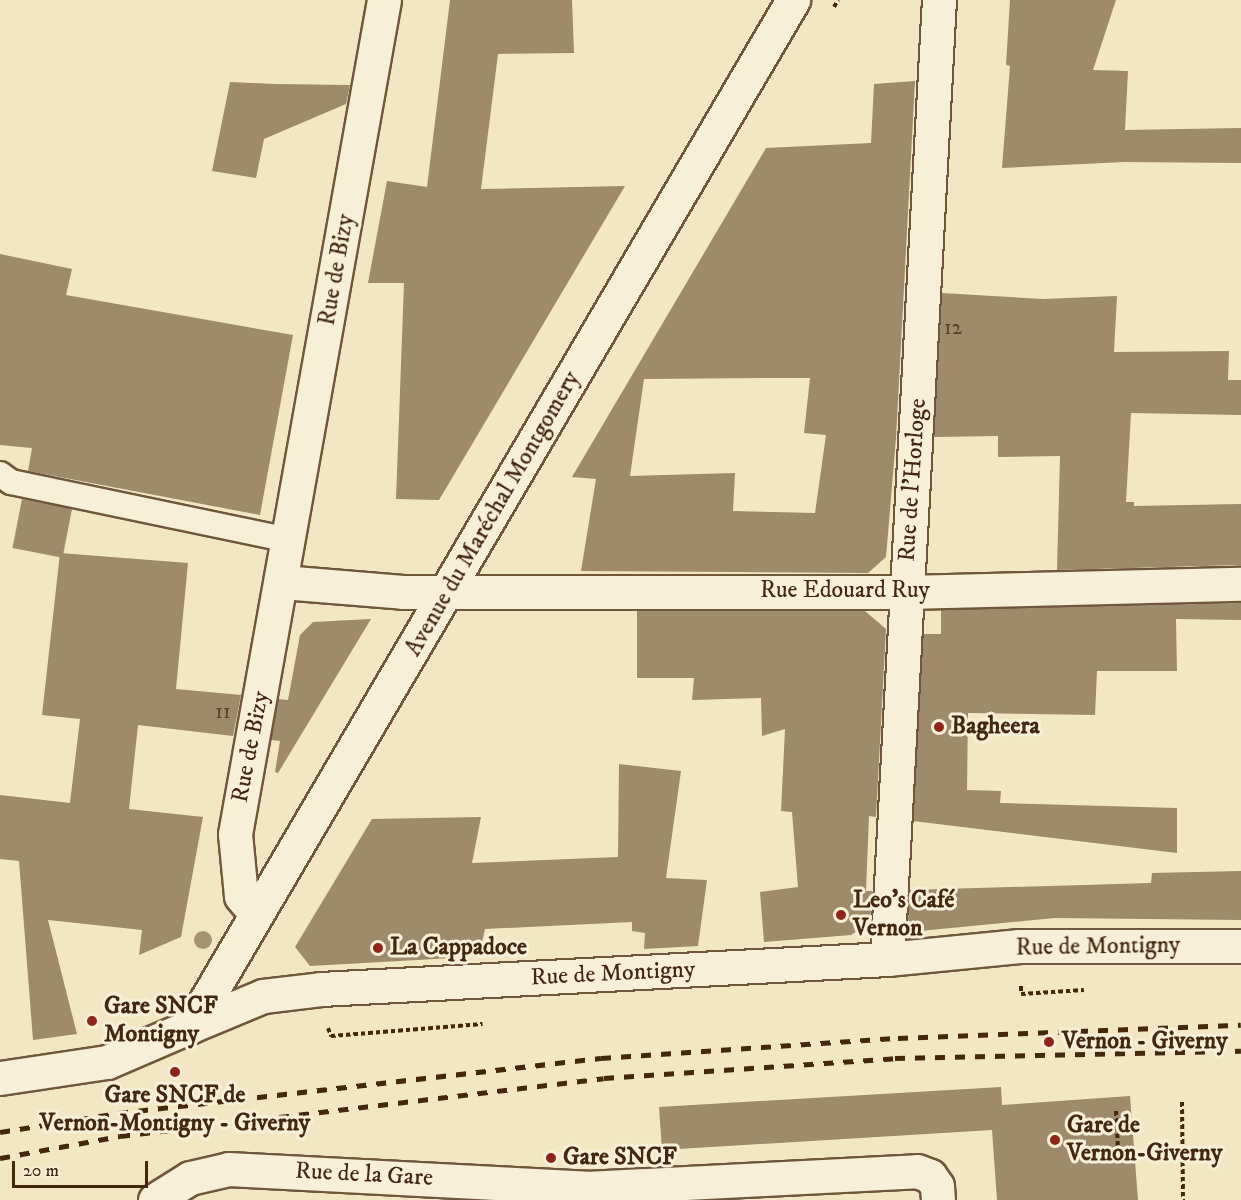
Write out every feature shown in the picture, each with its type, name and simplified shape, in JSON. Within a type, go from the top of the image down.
[{"type":"street","name":"Rue de Bizy","points":[[256,914],[241,896],[235,834],[282,582],[384,0]]},
{"type":"street","name":"Avenue du Maréchal Montgomery","points":[[191,1026],[793,0]]},
{"type":"street","name":"Rue de l'Horloge","points":[[887,959],[906,592],[933,168],[939,0]]},
{"type":"street","name":"Rue Edouard Ruy","points":[[282,582],[448,591],[906,592],[1241,584]]},
{"type":"street","name":"Rue de Montigny","points":[[0,1078],[107,1062],[263,996],[321,989],[887,959],[1019,946],[1241,946]]},
{"type":"street","name":"Rue de la Gare","points":[[155,1200],[190,1178],[228,1169],[586,1188],[917,1171],[930,1176],[937,1186],[938,1200]]},
{"type":"street","points":[[832,1177],[861,1200]]},
{"type":"lane","points":[[0,474],[11,482],[289,540]]},
{"type":"path","points":[[1021,985],[1021,994],[1068,990]]},
{"type":"path","points":[[364,1032],[483,1024]]},
{"type":"path","points":[[1182,1102],[1183,1200]]},
{"type":"path","points":[[1116,1111],[1118,1149]]},
{"type":"building","points":[[450,0],[572,0],[574,53],[498,54],[481,189],[625,186],[439,500],[396,499],[404,283],[368,283],[387,181],[427,187]]},
{"type":"building","points":[[1010,0],[1116,0],[1093,70],[1128,71],[1125,130],[1241,128],[1241,163],[1124,162],[1002,168],[1010,66],[1006,65]]},
{"type":"building","points":[[915,81],[896,438],[886,557],[868,573],[581,571],[596,479],[572,477],[766,148],[871,143],[874,84]],"holes":[[[810,378],[804,433],[826,435],[815,513],[733,511],[735,473],[630,476],[644,379]]]},
{"type":"building","points":[[230,82],[350,85],[346,104],[264,139],[256,178],[212,171]]},
{"type":"building","points":[[0,254],[72,269],[66,295],[293,335],[260,515],[28,471],[32,448],[0,445]]},
{"type":"building","points":[[942,293],[1043,299],[1117,296],[1114,352],[1229,351],[1228,380],[1241,380],[1241,415],[1131,413],[1126,502],[1134,502],[1134,506],[1241,504],[1241,565],[1057,570],[1060,456],[998,457],[998,436],[934,437]]},
{"type":"building","points":[[22,499],[72,509],[63,558],[12,548]]},
{"type":"building","points":[[60,553],[188,563],[176,689],[241,695],[233,736],[138,725],[129,809],[203,817],[181,937],[139,955],[142,930],[48,920],[77,1034],[33,1040],[19,861],[0,859],[0,795],[70,803],[80,719],[42,715]]},
{"type":"building","points":[[1241,603],[1241,620],[1176,619],[1177,671],[1097,671],[1095,715],[968,713],[967,790],[1001,791],[1000,803],[1177,808],[1177,853],[913,821],[923,634],[941,634],[941,610]]},
{"type":"building","points":[[637,611],[865,611],[886,629],[876,817],[869,816],[866,891],[872,891],[870,923],[851,935],[764,942],[760,892],[798,887],[792,812],[781,811],[785,729],[762,736],[761,698],[692,700],[694,678],[637,678]]},
{"type":"building","points":[[371,619],[278,773],[275,772],[280,741],[271,740],[278,699],[288,700],[300,635],[313,622]]},
{"type":"building","points":[[619,764],[681,771],[666,878],[707,880],[698,946],[644,949],[645,933],[632,931],[632,922],[485,929],[480,951],[455,952],[453,958],[310,966],[295,947],[372,819],[481,817],[472,863],[618,857]]},
{"type":"building","points":[[1241,871],[1241,920],[1055,918],[920,931],[908,920],[910,890],[1151,883],[1152,873]]},
{"type":"building","points":[[1001,1087],[1002,1105],[1130,1096],[1138,1200],[997,1200],[992,1130],[662,1150],[659,1107]]},
{"type":"railway","points":[[0,1132],[118,1113],[601,1058],[898,1038],[1241,1025]]},
{"type":"railway","points":[[0,1158],[120,1136],[604,1078],[895,1058],[1241,1051]]},
{"type":"place","name":"Bagheera","points":[[939,727]]},
{"type":"place","name":"Leo's Café Vernon","points":[[841,915]]},
{"type":"place","name":"La Cappadoce","points":[[378,948]]},
{"type":"place","name":"Gare SNCF Montigny","points":[[92,1021]]},
{"type":"place","name":"Vernon - Giverny","points":[[1049,1042]]},
{"type":"place","name":"Gare SNCF de Vernon-Montigny - Giverny","points":[[175,1072]]},
{"type":"place","name":"Gare de Vernon-Giverny","points":[[1055,1140]]},
{"type":"place","name":"Gare SNCF","points":[[551,1158]]}]
